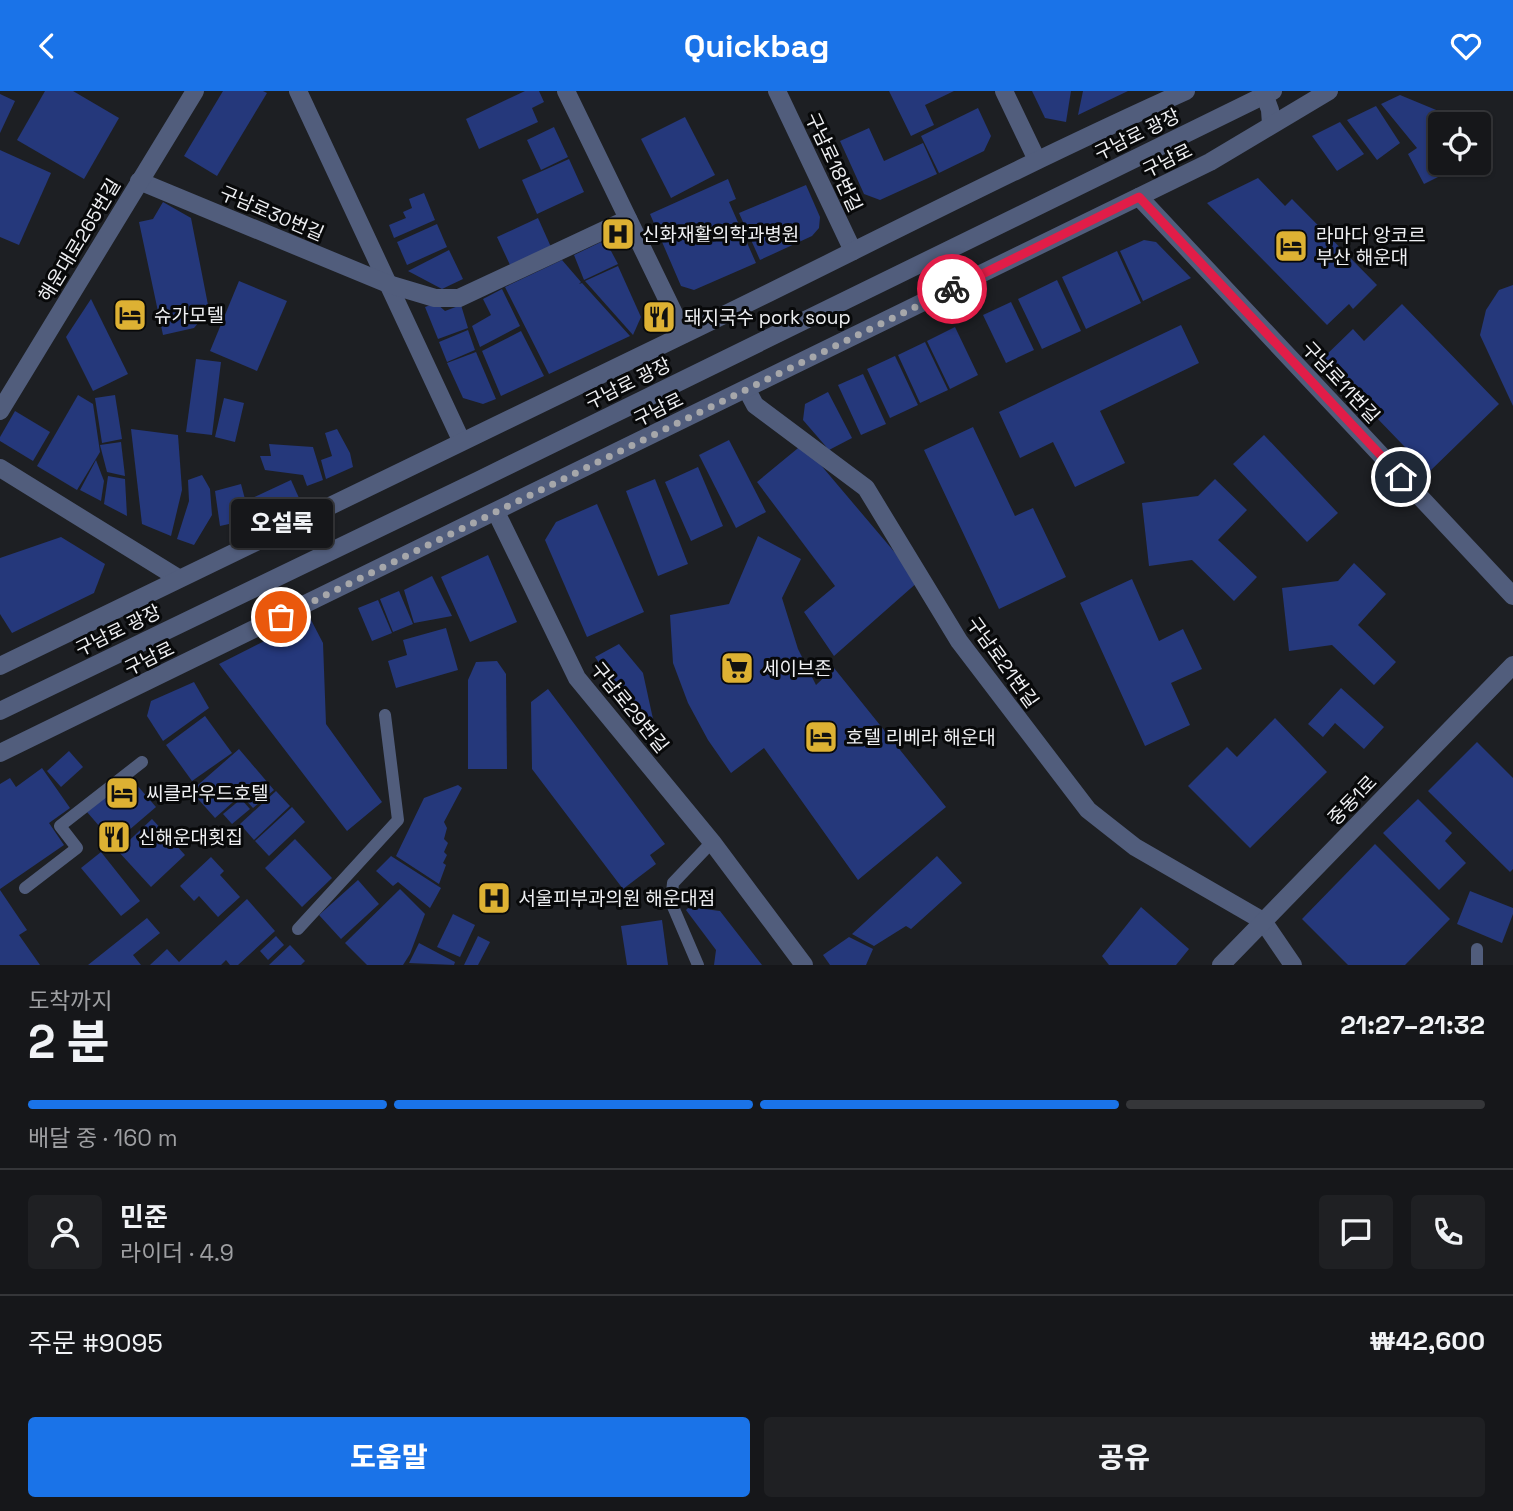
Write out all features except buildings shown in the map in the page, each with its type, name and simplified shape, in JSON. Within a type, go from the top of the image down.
[{"type":"street","name":"해운대로265번길","points":[[0,411],[195,91]]},
{"type":"street","points":[[298,91],[461,440]]},
{"type":"street","points":[[566,91],[684,334]]},
{"type":"street","name":"구남로18번길","points":[[777,91],[853,251]]},
{"type":"street","points":[[1004,91],[1037,160]]},
{"type":"street","points":[[0,666],[1037,160],[1186,91]]},
{"type":"street","name":"구남로","points":[[0,753],[1210,162],[1329,91]]},
{"type":"street","points":[[1267,92],[1271,124]]},
{"type":"street","name":"구남로 광장","points":[[0,711],[527,457],[1267,92]]},
{"type":"street","name":"구남로30번길","points":[[139,181],[388,284],[435,298],[459,298],[628,219]]},
{"type":"street","name":"구남로11번길","points":[[1139,197],[1513,596]]},
{"type":"street","name":"구남로21번길","points":[[747,390],[755,405],[866,488],[959,641],[1088,810],[1135,847],[1263,921]]},
{"type":"street","points":[[0,468],[178,578]]},
{"type":"street","name":"구남로29번길","points":[[496,512],[577,678],[712,842],[804,965]]},
{"type":"street","name":"중동1로","points":[[1221,965],[1513,665]]},
{"type":"street","points":[[1263,921],[1293,965]]},
{"type":"lane","points":[[298,929],[398,820],[385,715]]},
{"type":"lane","points":[[25,888],[76,848],[60,826],[142,762]]},
{"type":"lane","points":[[698,965],[671,902],[673,883],[712,842]]},
{"type":"lane","points":[[1477,949],[1477,965]]},
{"type":"way so far","points":[[281,617],[952,289]]},
{"type":"place","name":"신화재활의학과병원","points":[[618,234]]},
{"type":"place","name":"라마다 앙코르 부산 해운대","points":[[1291,246]]},
{"type":"place","name":"슈가모텔","points":[[130,315]]},
{"type":"place","name":"돼지국수 pork soup","points":[[659,317]]},
{"type":"place","name":"오설록","points":[[281,617]]},
{"type":"place","name":"세이브존","points":[[737,668]]},
{"type":"place","name":"호텔 리베라 해운대","points":[[821,737]]},
{"type":"place","name":"씨클라우드호텔","points":[[122,793]]},
{"type":"place","name":"신해운대횟집","points":[[114,837]]},
{"type":"place","name":"서울피부과의원 해운대점","points":[[494,898]]},
{"type":"route","points":[[952,289],[1139,197],[1401,477]]}]
